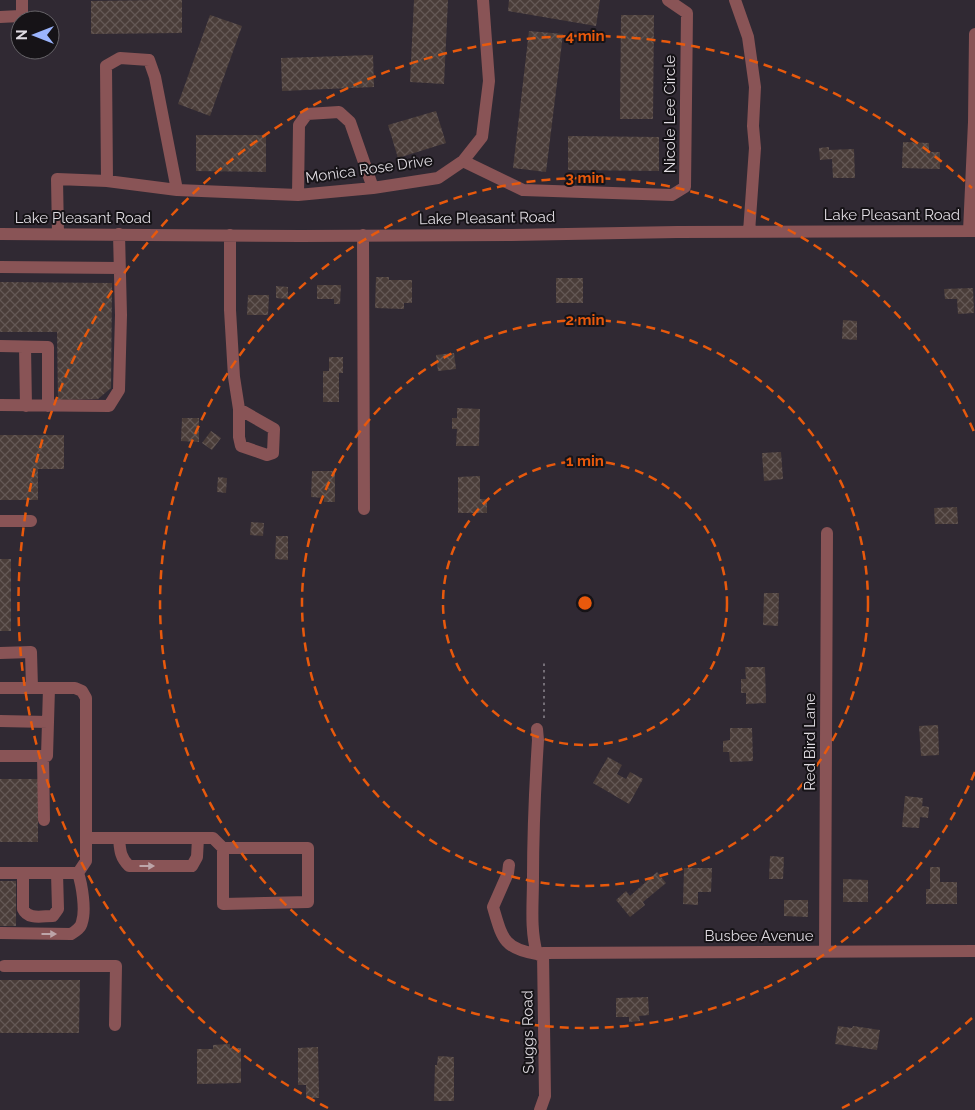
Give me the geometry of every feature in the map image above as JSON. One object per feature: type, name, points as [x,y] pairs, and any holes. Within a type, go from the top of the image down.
[{"type":"street","points":[[0,17],[20,16],[22,14],[22,0]]},
{"type":"street","name":"Monica Rose Drive","points":[[58,234],[57,178],[108,181],[177,190],[298,195],[373,188],[438,178],[463,161],[482,137],[489,81],[483,0]]},
{"type":"street","name":"Nicole Lee Circle","points":[[463,161],[523,190],[672,195],[685,187],[687,13],[668,0]]},
{"type":"street","points":[[735,0],[748,37],[755,88],[749,232]]},
{"type":"street","points":[[972,231],[975,34]]},
{"type":"street","points":[[108,181],[106,66],[120,58],[149,60],[155,77],[177,190]]},
{"type":"street","points":[[298,195],[299,124],[307,114],[339,112],[350,122],[373,188]]},
{"type":"street","name":"Lake Pleasant Road","points":[[0,234],[363,235],[972,231]]},
{"type":"street","points":[[0,406],[109,406],[119,390],[121,315],[119,234]]},
{"type":"street","points":[[230,235],[230,310],[234,377],[239,409]]},
{"type":"street","points":[[363,235],[364,509]]},
{"type":"street","points":[[0,267],[120,268]]},
{"type":"street","points":[[0,346],[48,347],[48,406]]},
{"type":"street","points":[[25,347],[26,406]]},
{"type":"street","points":[[0,521],[31,521]]},
{"type":"street","name":"Red Bird Lane","points":[[825,952],[827,533]]},
{"type":"street","points":[[0,653],[31,652],[32,688]]},
{"type":"street","points":[[0,688],[75,688],[82,691],[86,698],[86,861],[78,873]]},
{"type":"street","points":[[0,756],[47,756],[49,688]]},
{"type":"street","points":[[0,721],[48,722]]},
{"type":"street","name":"Suggs Road","points":[[537,729],[532,908],[534,943],[541,955],[545,1096],[540,1110]]},
{"type":"street","points":[[43,756],[44,820]]},
{"type":"street","points":[[86,838],[214,838],[223,848],[223,904],[308,902],[308,848],[223,848]]},
{"type":"street","points":[[119,838],[120,852],[123,860],[129,866],[192,866],[197,856],[198,838]]},
{"type":"street","name":"Busbee Avenue","points":[[509,864],[508,873],[493,907],[502,937],[510,945],[524,952],[541,955],[975,951]]},
{"type":"street","points":[[0,873],[78,873]]},
{"type":"street","points":[[24,873],[23,909],[25,913],[28,916],[52,916],[58,909],[57,873]]},
{"type":"street","points":[[0,933],[71,934],[78,929],[83,922],[83,888],[78,873]]},
{"type":"street","points":[[4,966],[116,966],[115,1025]]},
{"type":"building","points":[[182,0],[182,33],[91,34],[91,1]]},
{"type":"building","points":[[414,0],[448,0],[444,84],[410,82]]},
{"type":"building","points":[[509,0],[600,0],[596,26],[508,11]]},
{"type":"building","points":[[210,15],[242,26],[210,116],[178,104]]},
{"type":"building","points":[[621,15],[654,15],[653,119],[620,119]]},
{"type":"building","points":[[529,31],[563,34],[546,172],[513,168]]},
{"type":"building","points":[[373,55],[374,87],[282,91],[281,58]]},
{"type":"building","points":[[436,111],[446,143],[398,158],[388,125]]},
{"type":"building","points":[[196,135],[266,135],[266,172],[196,171]]},
{"type":"building","points":[[568,136],[659,137],[659,171],[568,170]]},
{"type":"building","points":[[903,142],[929,143],[929,152],[940,152],[940,169],[902,168]]},
{"type":"building","points":[[829,147],[829,150],[854,149],[855,178],[833,178],[832,159],[820,160],[819,148]]},
{"type":"building","points":[[376,277],[389,277],[389,280],[412,280],[412,303],[404,303],[404,309],[375,308]]},
{"type":"building","points":[[556,278],[583,278],[583,303],[556,303]]},
{"type":"building","points":[[0,282],[112,283],[111,388],[98,399],[58,400],[57,332],[0,332]]},
{"type":"building","points":[[317,285],[341,285],[340,304],[334,304],[334,299],[317,299]]},
{"type":"building","points":[[276,286],[288,287],[288,299],[276,298]]},
{"type":"building","points":[[973,288],[974,313],[958,314],[957,299],[945,299],[944,289]]},
{"type":"building","points":[[248,295],[269,295],[268,315],[247,315]]},
{"type":"building","points":[[843,320],[857,321],[857,340],[842,339]]},
{"type":"building","points":[[454,353],[456,369],[438,371],[436,355]]},
{"type":"building","points":[[329,357],[343,357],[343,373],[339,373],[339,402],[323,402],[323,371],[329,371]]},
{"type":"building","points":[[457,408],[480,409],[479,446],[456,446],[457,429],[452,429],[452,418],[457,418]]},
{"type":"building","points":[[182,418],[199,418],[199,442],[181,441]]},
{"type":"building","points":[[211,431],[221,438],[212,450],[202,443]]},
{"type":"building","points":[[0,435],[64,435],[64,469],[38,469],[38,500],[0,500]]},
{"type":"building","points":[[781,452],[783,479],[764,481],[762,453]]},
{"type":"building","points":[[312,471],[335,471],[335,502],[324,502],[324,498],[311,497]]},
{"type":"building","points":[[480,476],[480,499],[487,499],[487,513],[458,513],[458,477]]},
{"type":"building","points":[[218,477],[227,478],[226,493],[217,492]]},
{"type":"building","points":[[957,507],[958,524],[935,524],[934,508]]},
{"type":"building","points":[[251,522],[264,523],[263,536],[250,535]]},
{"type":"building","points":[[276,536],[288,536],[288,560],[275,559]]},
{"type":"building","points":[[0,559],[11,559],[11,631],[0,631]]},
{"type":"building","points":[[764,593],[779,593],[778,626],[763,625]]},
{"type":"building","points":[[745,667],[765,667],[766,703],[746,704],[746,693],[741,693],[741,679],[746,679]]},
{"type":"building","points":[[938,725],[939,755],[921,756],[919,726]]},
{"type":"building","points":[[730,728],[752,728],[753,761],[730,762],[729,752],[723,752],[723,741],[730,740]]},
{"type":"building","points":[[608,757],[622,765],[617,774],[626,779],[630,772],[643,779],[629,804],[593,783]]},
{"type":"building","points":[[0,779],[38,779],[38,842],[0,842]]},
{"type":"building","points":[[905,796],[923,798],[922,806],[929,807],[928,818],[920,817],[919,828],[902,827]]},
{"type":"building","points":[[770,856],[784,857],[783,879],[769,879]]},
{"type":"building","points":[[930,867],[940,867],[940,882],[957,882],[957,904],[926,904],[926,889],[930,889]]},
{"type":"building","points":[[684,868],[712,868],[711,892],[698,892],[698,905],[683,904]]},
{"type":"building","points":[[657,872],[666,883],[643,902],[645,905],[630,917],[616,900],[626,891],[630,896]]},
{"type":"building","points":[[843,879],[868,880],[868,902],[843,902]]},
{"type":"building","points":[[0,881],[16,881],[16,926],[0,926]]},
{"type":"building","points":[[784,900],[808,900],[808,917],[784,916]]},
{"type":"building","points":[[0,980],[80,980],[79,1033],[0,1033]]},
{"type":"building","points":[[648,997],[649,1015],[639,1016],[640,1021],[629,1022],[629,1017],[616,1017],[616,998]]},
{"type":"building","points":[[838,1026],[880,1030],[877,1050],[835,1044]]},
{"type":"building","points":[[230,1044],[230,1048],[241,1048],[241,1083],[197,1084],[197,1049],[213,1049],[213,1045]]},
{"type":"building","points":[[318,1047],[319,1098],[306,1098],[306,1085],[298,1085],[298,1048]]},
{"type":"building","points":[[438,1056],[454,1057],[454,1101],[434,1101],[435,1065],[437,1065]]}]
